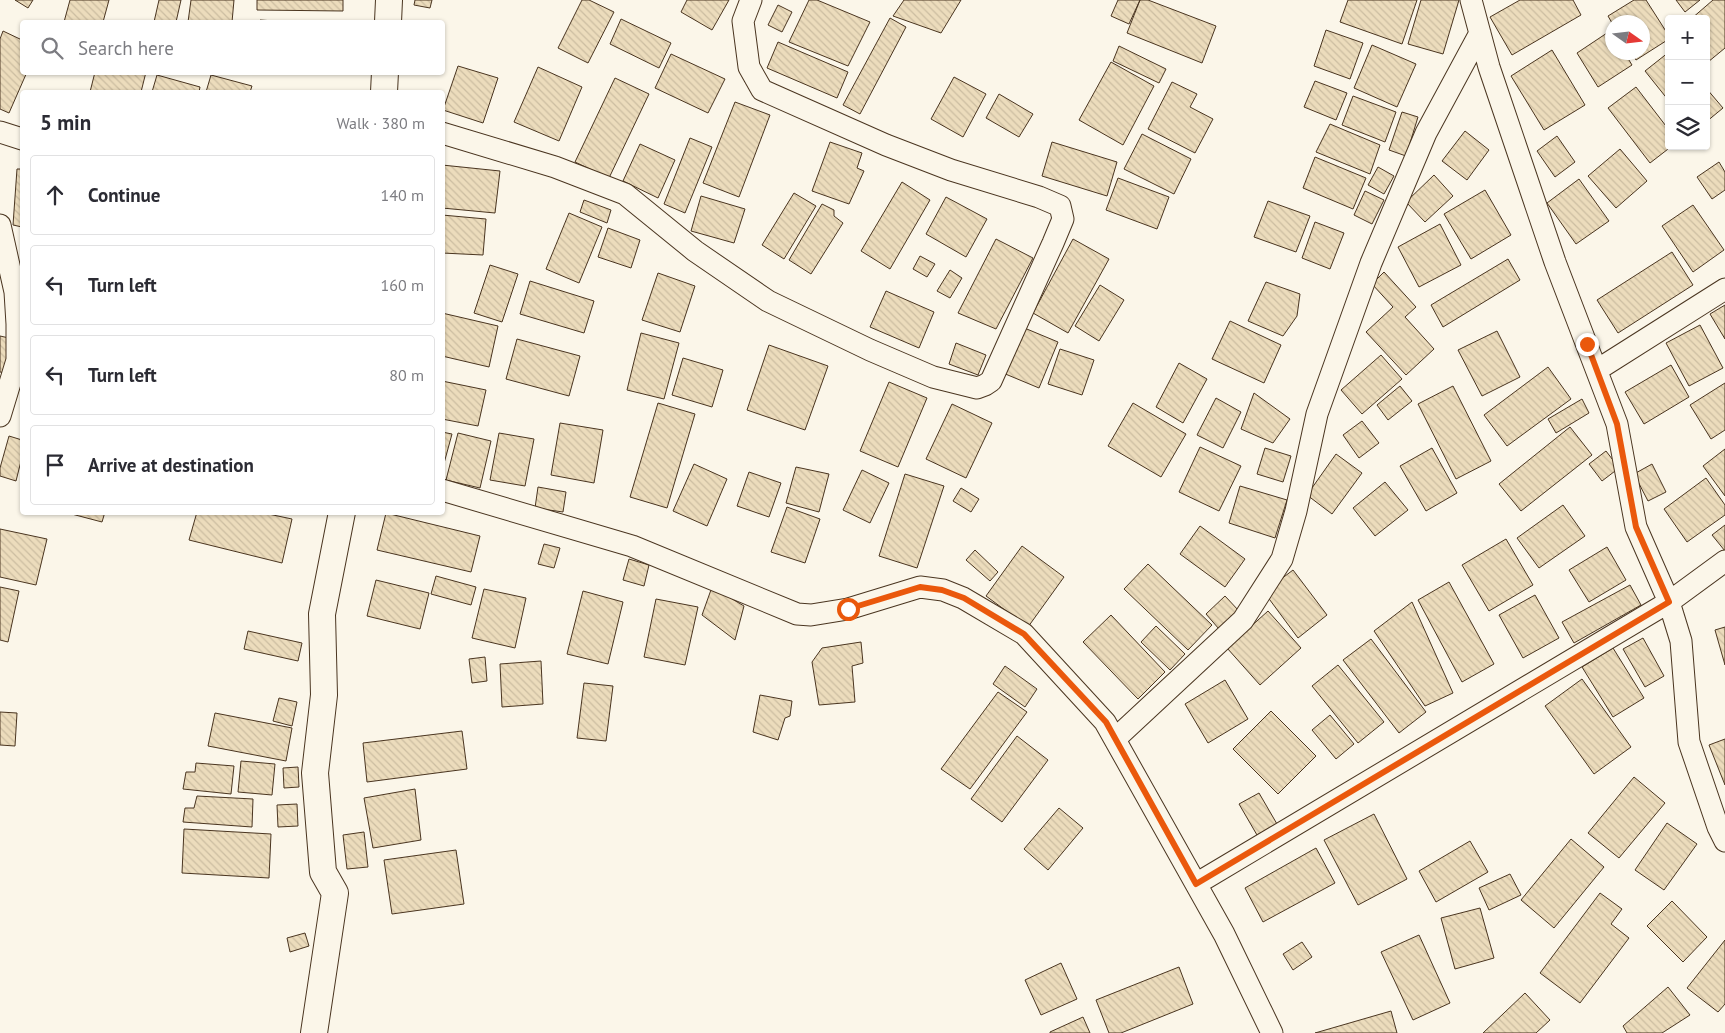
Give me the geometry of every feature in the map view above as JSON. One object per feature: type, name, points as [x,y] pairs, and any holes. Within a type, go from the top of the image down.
[{"type":"street","points":[[388,20],[389,0]]},
{"type":"street","points":[[445,134],[555,167],[625,194],[695,251],[768,301],[870,350],[933,377],[977,388],[985,386],[991,381],[1054,243],[1063,219],[1060,206],[1039,197],[951,170],[886,145],[762,90],[749,67],[743,21],[751,0]]},
{"type":"street","points":[[1471,0],[1489,67],[1555,262],[1617,424],[1636,527],[1669,602],[1681,641],[1689,742],[1718,827],[1725,840]]},
{"type":"street","points":[[1115,739],[1243,620],[1282,559],[1296,511],[1317,414],[1371,262],[1426,133],[1480,33]]},
{"type":"street","points":[[384,90],[386,75]]},
{"type":"street","points":[[0,132],[20,138]]},
{"type":"street","points":[[0,226],[15,292],[17,324],[17,360],[1,408]]},
{"type":"street","points":[[1597,370],[1725,289]]},
{"type":"street","points":[[445,491],[632,546],[797,614],[811,615],[848,609],[920,587],[942,590],[956,595],[1024,634],[1106,722],[1224,934],[1272,1033]]},
{"type":"street","points":[[314,1033],[335,893],[323,872],[315,773],[324,696],[322,614],[341,515]]},
{"type":"street","points":[[1196,884],[1669,602],[1725,561]]},
{"type":"building","points":[[15,0],[33,0],[28,8]]},
{"type":"building","points":[[70,0],[109,0],[104,20],[65,20]]},
{"type":"building","points":[[159,0],[181,0],[176,20],[154,20]]},
{"type":"building","points":[[191,0],[234,0],[232,20],[188,20]]},
{"type":"building","points":[[257,0],[343,0],[343,11],[257,10]]},
{"type":"building","points":[[415,0],[432,0],[430,8],[414,5]]},
{"type":"building","points":[[582,0],[589,0],[614,12],[588,63],[558,48]]},
{"type":"building","points":[[687,0],[729,0],[712,30],[681,12]]},
{"type":"building","points":[[809,0],[817,0],[870,22],[848,66],[789,42]]},
{"type":"building","points":[[904,0],[961,0],[941,33],[893,16]]},
{"type":"building","points":[[1118,0],[1140,0],[1129,24],[1111,16]]},
{"type":"building","points":[[1140,0],[1148,0],[1216,26],[1202,63],[1127,33]]},
{"type":"building","points":[[1348,0],[1417,0],[1402,44],[1340,22]]},
{"type":"building","points":[[1421,0],[1459,0],[1443,54],[1408,44]]},
{"type":"building","points":[[1520,0],[1573,0],[1581,15],[1512,55],[1490,17]]},
{"type":"building","points":[[1634,0],[1646,0],[1665,30],[1665,42],[1650,51],[1650,15],[1610,15]]},
{"type":"building","points":[[1676,0],[1700,0],[1685,12]]},
{"type":"building","points":[[1713,0],[1725,0],[1725,48],[1710,60],[1710,15],[1696,15]]},
{"type":"building","points":[[778,5],[792,12],[782,32],[768,25]]},
{"type":"building","points":[[890,18],[906,27],[860,114],[843,105]]},
{"type":"building","points":[[621,19],[671,43],[659,68],[610,44]]},
{"type":"building","points":[[1326,30],[1363,43],[1350,79],[1314,66]]},
{"type":"building","points":[[3,31],[20,39],[20,75],[26,75],[9,113],[0,109],[0,39]]},
{"type":"building","points":[[1605,34],[1605,60],[1629,60],[1632,65],[1598,87],[1577,53]]},
{"type":"building","points":[[778,42],[848,72],[837,98],[767,68]]},
{"type":"building","points":[[1372,45],[1416,64],[1397,107],[1354,88]]},
{"type":"building","points":[[1119,46],[1166,69],[1159,83],[1113,61]]},
{"type":"building","points":[[1552,50],[1585,105],[1544,130],[1511,76]]},
{"type":"building","points":[[671,54],[725,79],[708,113],[655,88]]},
{"type":"building","points":[[1665,55],[1665,96],[1645,71]]},
{"type":"building","points":[[1111,62],[1154,86],[1123,145],[1079,120]]},
{"type":"building","points":[[458,66],[498,78],[483,123],[445,111],[445,104]]},
{"type":"building","points":[[538,67],[582,87],[559,141],[514,122]]},
{"type":"building","points":[[94,75],[145,75],[142,90],[90,90]]},
{"type":"building","points":[[157,75],[200,87],[199,90],[153,90]]},
{"type":"building","points":[[211,75],[252,86],[251,90],[207,90]]},
{"type":"building","points":[[954,77],[986,94],[963,137],[931,119]]},
{"type":"building","points":[[615,78],[649,94],[609,178],[575,162]]},
{"type":"building","points":[[1315,81],[1347,93],[1336,120],[1304,107]]},
{"type":"building","points":[[1172,82],[1197,94],[1190,107],[1213,119],[1195,153],[1148,129]]},
{"type":"building","points":[[1636,87],[1665,125],[1665,150],[1667,150],[1650,163],[1608,108]]},
{"type":"building","points":[[1710,93],[1723,108],[1710,119]]},
{"type":"building","points":[[999,94],[1033,114],[1019,137],[986,118]]},
{"type":"building","points":[[1353,96],[1396,112],[1385,142],[1342,125]]},
{"type":"building","points":[[735,102],[770,115],[739,197],[703,183]]},
{"type":"building","points":[[1402,112],[1418,117],[1406,156],[1389,150]]},
{"type":"building","points":[[1330,124],[1380,145],[1370,174],[1316,152]]},
{"type":"building","points":[[1465,131],[1489,150],[1467,180],[1442,161]]},
{"type":"building","points":[[1142,134],[1191,159],[1174,194],[1124,169]]},
{"type":"building","points":[[1557,136],[1575,162],[1555,177],[1537,151]]},
{"type":"building","points":[[690,138],[712,147],[685,213],[664,204]]},
{"type":"building","points":[[830,142],[862,153],[857,168],[864,171],[849,204],[812,191]]},
{"type":"building","points":[[1052,142],[1117,162],[1107,196],[1042,176]]},
{"type":"building","points":[[640,144],[675,160],[658,198],[623,181]]},
{"type":"building","points":[[1620,149],[1647,181],[1616,208],[1588,176]]},
{"type":"building","points":[[1315,157],[1366,178],[1353,209],[1303,188]]},
{"type":"building","points":[[1719,162],[1725,172],[1725,190],[1712,199],[1697,177]]},
{"type":"building","points":[[445,165],[500,171],[495,213],[445,208]]},
{"type":"building","points":[[1378,167],[1394,176],[1384,194],[1368,185]]},
{"type":"building","points":[[17,169],[20,169],[20,227],[13,225]]},
{"type":"building","points":[[1434,175],[1453,196],[1425,222],[1406,202]]},
{"type":"building","points":[[1118,178],[1169,197],[1157,229],[1106,210]]},
{"type":"building","points":[[1579,179],[1609,221],[1576,244],[1547,203]]},
{"type":"building","points":[[902,182],[930,200],[890,269],[861,251]]},
{"type":"building","points":[[1485,190],[1511,235],[1471,259],[1444,214]]},
{"type":"building","points":[[1365,191],[1384,200],[1372,224],[1354,215]]},
{"type":"building","points":[[794,193],[816,206],[784,259],[762,245]]},
{"type":"building","points":[[701,196],[745,209],[734,243],[691,231]]},
{"type":"building","points":[[946,197],[987,219],[966,257],[926,234]]},
{"type":"building","points":[[584,200],[611,210],[607,223],[580,212]]},
{"type":"building","points":[[1268,201],[1310,216],[1296,252],[1254,237]]},
{"type":"building","points":[[822,204],[834,210],[834,216],[843,223],[811,274],[789,260]]},
{"type":"building","points":[[1693,205],[1724,250],[1693,272],[1662,226]]},
{"type":"building","points":[[569,213],[602,227],[579,283],[546,269]]},
{"type":"building","points":[[445,215],[486,219],[483,255],[445,253]]},
{"type":"building","points":[[1315,222],[1344,233],[1330,269],[1302,258]]},
{"type":"building","points":[[1440,224],[1461,265],[1419,287],[1398,247]]},
{"type":"building","points":[[608,228],[640,240],[631,268],[598,257]]},
{"type":"building","points":[[996,239],[1033,258],[996,329],[958,313]]},
{"type":"building","points":[[1073,239],[1109,259],[1068,333],[1033,313]]},
{"type":"building","points":[[1672,252],[1693,285],[1618,333],[1597,300]]},
{"type":"building","points":[[920,256],[935,264],[927,277],[913,269]]},
{"type":"building","points":[[1508,259],[1520,280],[1443,327],[1431,305]]},
{"type":"building","points":[[490,265],[518,274],[502,322],[474,313]]},
{"type":"building","points":[[950,270],[962,278],[950,298],[937,291]]},
{"type":"building","points":[[1384,272],[1416,307],[1405,317],[1434,349],[1406,375],[1366,332],[1393,307],[1372,284]]},
{"type":"building","points":[[658,273],[695,286],[680,332],[642,320]]},
{"type":"building","points":[[530,281],[594,301],[584,333],[520,314]]},
{"type":"building","points":[[1266,282],[1300,294],[1297,316],[1283,336],[1248,321]]},
{"type":"building","points":[[1100,285],[1124,300],[1099,341],[1075,326]]},
{"type":"building","points":[[886,291],[934,312],[919,348],[870,327]]},
{"type":"building","points":[[1725,305],[1725,339],[1710,314]]},
{"type":"building","points":[[445,314],[498,326],[489,367],[445,357]]},
{"type":"building","points":[[1230,321],[1281,345],[1264,383],[1212,359]]},
{"type":"building","points":[[1700,325],[1723,368],[1689,386],[1666,343]]},
{"type":"building","points":[[1022,327],[1058,342],[1039,388],[1003,373]]},
{"type":"building","points":[[1497,331],[1520,377],[1482,396],[1458,350]]},
{"type":"building","points":[[641,333],[679,343],[664,399],[627,390]]},
{"type":"building","points":[[0,336],[9,338],[6,373],[0,372]]},
{"type":"building","points":[[517,339],[580,356],[569,396],[506,379]]},
{"type":"building","points":[[956,343],[986,355],[978,375],[949,364]]},
{"type":"building","points":[[769,345],[828,366],[805,430],[747,410]]},
{"type":"building","points":[[1060,349],[1094,360],[1082,395],[1048,384]]},
{"type":"building","points":[[1381,355],[1402,379],[1362,414],[1341,390]]},
{"type":"building","points":[[683,358],[723,370],[712,407],[672,395]]},
{"type":"building","points":[[1179,363],[1207,379],[1183,423],[1156,407]]},
{"type":"building","points":[[1671,365],[1689,397],[1644,424],[1625,392]]},
{"type":"building","points":[[1548,367],[1571,399],[1507,446],[1484,415]]},
{"type":"building","points":[[445,382],[486,390],[478,426],[445,420]]},
{"type":"building","points":[[889,382],[927,398],[898,467],[860,451]]},
{"type":"building","points":[[1725,383],[1725,430],[1711,439],[1690,405]]},
{"type":"building","points":[[1400,386],[1412,401],[1388,420],[1377,405]]},
{"type":"building","points":[[1453,386],[1491,461],[1456,479],[1418,404]]},
{"type":"building","points":[[1254,393],[1290,419],[1273,443],[1241,429]]},
{"type":"building","points":[[1216,398],[1241,412],[1223,448],[1197,435]]},
{"type":"building","points":[[1582,399],[1589,413],[1556,433],[1548,419]]},
{"type":"building","points":[[658,403],[695,414],[667,508],[630,497]]},
{"type":"building","points":[[1133,403],[1186,434],[1161,477],[1108,446]]},
{"type":"building","points":[[952,404],[992,423],[966,478],[926,459]]},
{"type":"building","points":[[1362,421],[1379,443],[1359,458],[1343,435]]},
{"type":"building","points":[[560,423],[603,430],[594,483],[551,475]]},
{"type":"building","points":[[1570,427],[1592,455],[1521,511],[1499,484]]},
{"type":"building","points":[[445,433],[452,434],[445,460]]},
{"type":"building","points":[[458,433],[491,441],[480,488],[446,480]]},
{"type":"building","points":[[499,433],[534,439],[525,486],[490,480]]},
{"type":"building","points":[[9,436],[20,439],[20,465],[16,481],[0,476],[0,468]]},
{"type":"building","points":[[1200,447],[1241,466],[1219,511],[1179,492]]},
{"type":"building","points":[[1265,448],[1291,456],[1283,482],[1257,474]]},
{"type":"building","points":[[1432,448],[1457,493],[1426,511],[1400,466]]},
{"type":"building","points":[[1725,449],[1725,496],[1703,466]]},
{"type":"building","points":[[1606,451],[1619,468],[1602,481],[1589,464]]},
{"type":"building","points":[[1336,454],[1362,473],[1332,514],[1307,495]]},
{"type":"building","points":[[694,464],[727,479],[707,526],[673,511]]},
{"type":"building","points":[[1652,464],[1666,492],[1648,501],[1634,474]]},
{"type":"building","points":[[796,467],[829,474],[819,512],[786,503]]},
{"type":"building","points":[[862,470],[889,483],[870,523],[843,510]]},
{"type":"building","points":[[749,472],[781,483],[769,517],[737,506]]},
{"type":"building","points":[[905,474],[944,486],[917,568],[879,556]]},
{"type":"building","points":[[1706,478],[1725,505],[1725,515],[1687,542],[1664,509]]},
{"type":"building","points":[[1385,482],[1408,510],[1375,536],[1353,508]]},
{"type":"building","points":[[1240,486],[1287,500],[1275,538],[1229,523]]},
{"type":"building","points":[[538,487],[566,492],[563,512],[535,508]]},
{"type":"building","points":[[961,488],[979,499],[971,512],[953,501]]},
{"type":"building","points":[[1563,505],[1585,536],[1539,568],[1517,538]]},
{"type":"building","points":[[787,507],[820,519],[805,563],[771,552]]},
{"type":"building","points":[[75,515],[104,515],[102,522]]},
{"type":"building","points":[[196,515],[273,515],[292,519],[282,563],[189,540]]},
{"type":"building","points":[[386,515],[394,515],[480,536],[471,572],[377,550]]},
{"type":"building","points":[[1725,525],[1725,551],[1712,535]]},
{"type":"building","points":[[1200,526],[1245,559],[1225,587],[1180,554]]},
{"type":"building","points":[[0,529],[47,539],[36,585],[0,577]]},
{"type":"building","points":[[1506,539],[1533,585],[1489,611],[1462,565]]},
{"type":"building","points":[[544,544],[560,548],[554,568],[538,564]]},
{"type":"building","points":[[1022,546],[1064,577],[1028,627],[986,596]]},
{"type":"building","points":[[1607,547],[1626,580],[1589,602],[1569,570]]},
{"type":"building","points":[[975,550],[998,572],[990,581],[966,560]]},
{"type":"building","points":[[629,559],[649,565],[644,586],[623,580]]},
{"type":"building","points":[[1148,564],[1212,625],[1188,650],[1124,589]]},
{"type":"building","points":[[1293,570],[1327,615],[1298,638],[1264,592]]},
{"type":"building","points":[[436,576],[476,587],[471,605],[431,594]]},
{"type":"building","points":[[376,580],[429,593],[420,629],[367,616]]},
{"type":"building","points":[[1449,582],[1494,664],[1462,682],[1418,600]]},
{"type":"building","points":[[1630,585],[1641,605],[1574,643],[1562,622]]},
{"type":"building","points":[[0,587],[19,591],[8,642],[0,640]]},
{"type":"building","points":[[712,587],[744,606],[735,640],[702,615]]},
{"type":"building","points":[[484,589],[526,598],[515,648],[472,638]]},
{"type":"building","points":[[583,591],[623,602],[608,664],[567,654]]},
{"type":"building","points":[[1535,595],[1559,638],[1523,658],[1499,615]]},
{"type":"building","points":[[1225,596],[1239,611],[1219,629],[1206,614]]},
{"type":"building","points":[[656,599],[698,607],[685,665],[644,657]]},
{"type":"building","points":[[1412,602],[1453,693],[1425,706],[1374,631]]},
{"type":"building","points":[[1268,611],[1301,648],[1260,685],[1227,648]]},
{"type":"building","points":[[1111,615],[1165,672],[1138,699],[1083,642]]},
{"type":"building","points":[[1156,626],[1185,654],[1170,670],[1141,642]]},
{"type":"building","points":[[1725,627],[1725,665],[1715,630]]},
{"type":"building","points":[[248,631],[302,643],[298,661],[244,649]]},
{"type":"building","points":[[1643,638],[1664,676],[1645,687],[1623,649]]},
{"type":"building","points":[[1371,639],[1426,712],[1399,733],[1343,660]]},
{"type":"building","points":[[861,642],[863,663],[852,666],[855,702],[819,705],[812,662],[822,648]]},
{"type":"building","points":[[1613,648],[1644,698],[1613,717],[1582,667]]},
{"type":"building","points":[[485,657],[487,681],[472,683],[469,659]]},
{"type":"building","points":[[541,661],[543,704],[502,707],[500,664]]},
{"type":"building","points":[[1338,665],[1384,722],[1358,743],[1312,686]]},
{"type":"building","points":[[1005,666],[1037,689],[1025,707],[993,684]]},
{"type":"building","points":[[1582,679],[1631,747],[1594,774],[1545,706]]},
{"type":"building","points":[[1225,680],[1248,719],[1208,743],[1185,704]]},
{"type":"building","points":[[584,683],[613,686],[606,741],[577,738]]},
{"type":"building","points":[[998,692],[1027,712],[970,789],[941,769]]},
{"type":"building","points":[[760,695],[792,701],[790,716],[785,718],[778,740],[753,732]]},
{"type":"building","points":[[279,698],[297,702],[292,726],[273,721]]},
{"type":"building","points":[[1271,711],[1316,756],[1278,794],[1233,749]]},
{"type":"building","points":[[0,712],[17,713],[15,746],[0,745]]},
{"type":"building","points":[[215,713],[292,728],[286,761],[208,746]]},
{"type":"building","points":[[1330,715],[1354,744],[1336,759],[1312,730]]},
{"type":"building","points":[[462,731],[467,769],[367,782],[363,743]]},
{"type":"building","points":[[1017,736],[1048,760],[1002,822],[971,799]]},
{"type":"building","points":[[1725,739],[1725,785],[1709,745]]},
{"type":"building","points":[[241,761],[275,764],[272,795],[238,792]]},
{"type":"building","points":[[196,763],[234,766],[231,794],[183,789],[186,772],[195,772]]},
{"type":"building","points":[[298,767],[299,787],[284,788],[283,768]]},
{"type":"building","points":[[1634,777],[1665,803],[1619,858],[1588,833]]},
{"type":"building","points":[[415,789],[421,840],[373,848],[364,798]]},
{"type":"building","points":[[1259,793],[1277,824],[1257,835],[1239,804]]},
{"type":"building","points":[[197,796],[253,799],[252,827],[183,822],[185,808],[194,808]]},
{"type":"building","points":[[297,804],[298,826],[278,827],[277,805]]},
{"type":"building","points":[[1059,808],[1083,828],[1048,870],[1024,849]]},
{"type":"building","points":[[1374,814],[1407,879],[1358,905],[1324,840]]},
{"type":"building","points":[[1667,823],[1697,844],[1664,890],[1635,870]]},
{"type":"building","points":[[184,829],[271,834],[269,878],[182,873]]},
{"type":"building","points":[[364,832],[368,867],[347,869],[343,835]]},
{"type":"building","points":[[1571,839],[1604,867],[1554,928],[1521,900]]},
{"type":"building","points":[[1470,841],[1488,872],[1436,902],[1419,871]]},
{"type":"building","points":[[1316,848],[1335,883],[1263,922],[1245,888]]},
{"type":"building","points":[[456,850],[464,904],[392,914],[384,860]]},
{"type":"building","points":[[1510,874],[1521,895],[1489,910],[1479,888]]},
{"type":"building","points":[[1600,893],[1622,909],[1611,924],[1629,938],[1580,1003],[1540,973]]},
{"type":"building","points":[[1672,901],[1707,937],[1683,962],[1647,926]]},
{"type":"building","points":[[1480,908],[1494,958],[1455,969],[1441,918]]},
{"type":"building","points":[[305,933],[309,946],[290,952],[287,938]]},
{"type":"building","points":[[1419,935],[1450,1003],[1413,1020],[1381,952]]},
{"type":"building","points":[[1725,940],[1725,1004],[1718,1012],[1687,988]]},
{"type":"building","points":[[1302,942],[1312,957],[1293,970],[1283,954]]},
{"type":"building","points":[[1061,963],[1077,999],[1041,1015],[1025,980]]},
{"type":"building","points":[[1179,967],[1193,1004],[1121,1033],[1109,1033],[1096,1000]]},
{"type":"building","points":[[1668,987],[1690,1015],[1662,1033],[1627,1033],[1623,1026]]},
{"type":"building","points":[[1525,993],[1550,1020],[1536,1033],[1483,1033]]},
{"type":"building","points":[[1391,1011],[1397,1033],[1315,1033]]},
{"type":"building","points":[[1083,1017],[1090,1033],[1050,1033],[1050,1032]]},
{"type":"route","points":[[848,609],[920,587],[942,590],[964,598],[1024,634],[1106,722],[1196,884],[1669,602],[1636,527],[1617,424],[1587,344]]}]
